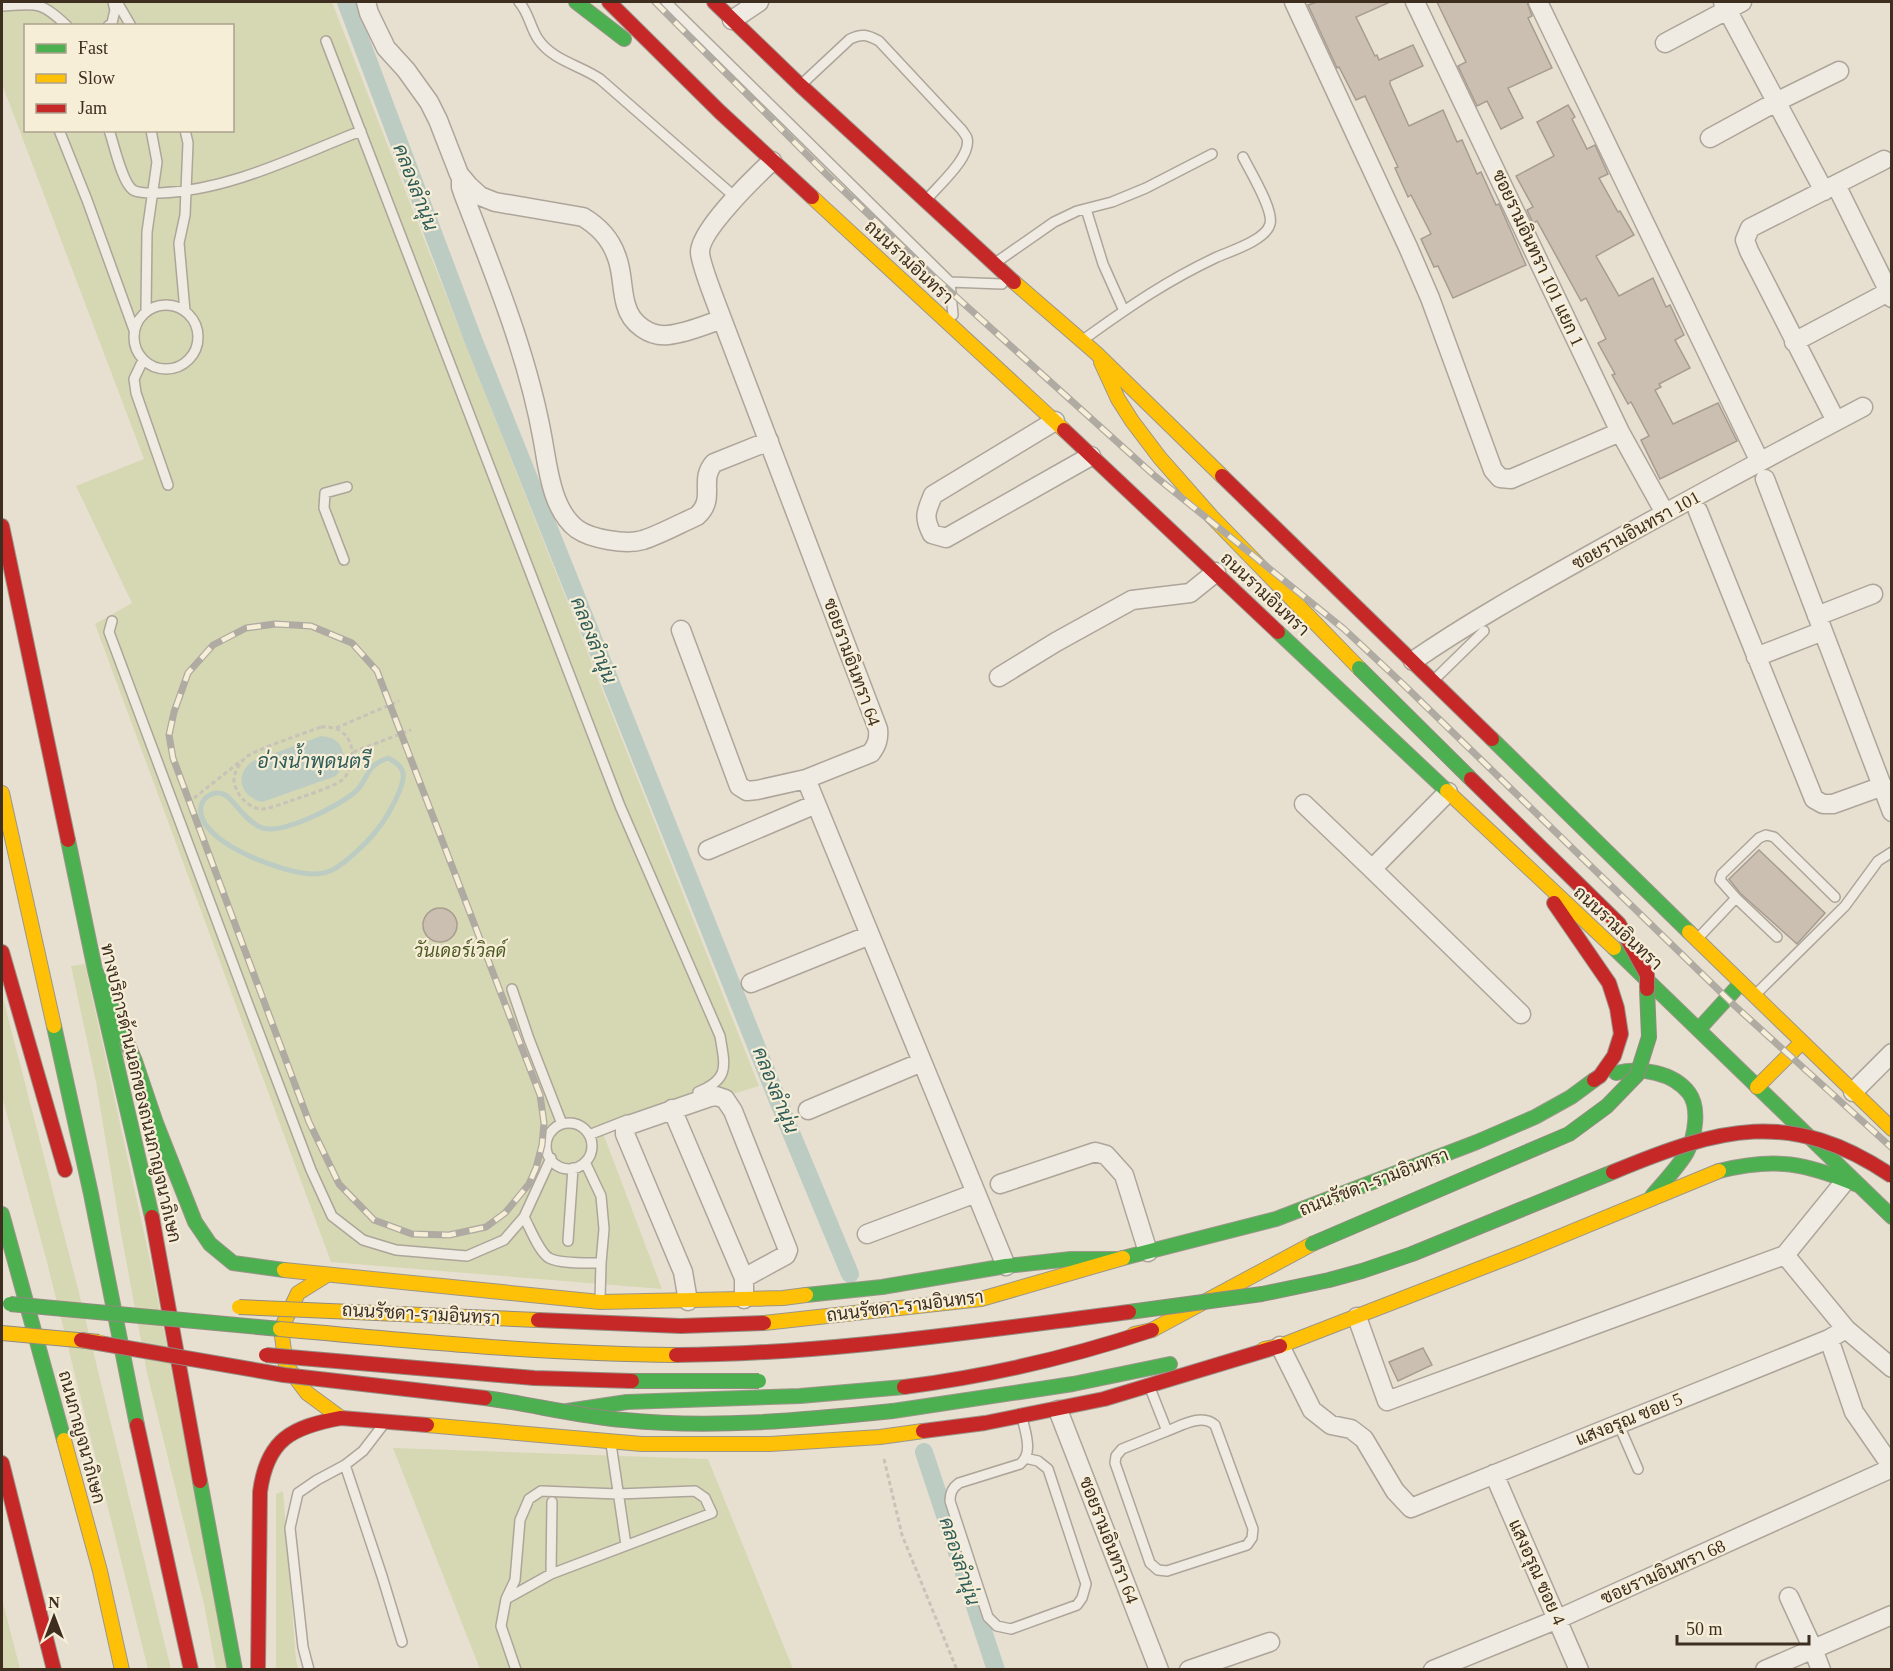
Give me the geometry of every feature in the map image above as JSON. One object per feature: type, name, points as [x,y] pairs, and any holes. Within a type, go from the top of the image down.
[{"type":"main road","points":[[576,2],[720,112]]},
{"type":"main road","name":"ถนนรามอินทรา","points":[[609,2],[772,161],[1055,421],[1699,1029],[1892,1217]]},
{"type":"main road","points":[[714,2],[993,264],[1096,353],[1892,1129]]},
{"type":"main road","name":"ถนนรัชดา-รามอินทรา","points":[[1009,1355],[1152,1330],[1312,1244],[1569,1134],[1607,1106],[1637,1075],[1649,1037],[1647,975],[1619,924],[1359,668],[1212,517],[1160,458],[1132,421],[1118,399],[1096,353]]},
{"type":"main road","name":"ทางบริการด้านนอกของถนนกาญจนาภิเษก","points":[[2,526],[95,970],[153,1222],[235,1670]]},
{"type":"main road","points":[[2,793],[191,1670]]},
{"type":"main road","name":"ถนนรัชดา-รามอินทรา","points":[[227,1307],[670,1326],[765,1323],[981,1299],[1118,1259],[1276,1219],[1535,1117],[1571,1097],[1600,1076],[1614,1056],[1621,1034],[1617,1008],[1609,983],[1534,875]]},
{"type":"main road","points":[[2,952],[68,1179]]},
{"type":"main road","points":[[95,970],[135,1061],[156,1123],[195,1222],[210,1244],[233,1263],[327,1275],[600,1302],[783,1298],[882,1287],[1006,1266],[1071,1259],[1118,1259]]},
{"type":"main road","points":[[1699,1029],[1741,983]]},
{"type":"main road","points":[[1756,1087],[1802,1042]]},
{"type":"main road","points":[[1600,1076],[1629,1070],[1649,1072],[1669,1077],[1690,1094],[1697,1119],[1687,1152],[1651,1198]]},
{"type":"main road","name":"ถนนรัชดา-รามอินทรา","points":[[6,1304],[455,1345],[601,1354],[706,1355],[804,1350],[921,1338],[1217,1301],[1316,1284],[1366,1270],[1410,1254],[1665,1152],[1732,1132],[1797,1134],[1853,1152],[1892,1176]]},
{"type":"main road","points":[[258,1670],[260,1492],[264,1468],[272,1450],[285,1437],[301,1427],[318,1421],[341,1418],[611,1442],[719,1445],[879,1437],[954,1428],[1058,1410],[1150,1386],[1280,1346],[1520,1253],[1718,1171],[1767,1161],[1789,1162],[1813,1168],[1863,1188]]},
{"type":"main road","name":"ถนนกาญจนาภิเษก","points":[[2,1214],[100,1571],[122,1670]]},
{"type":"main road","points":[[88,1247],[128,1382]]},
{"type":"main road","points":[[327,1275],[298,1293],[281,1329],[286,1365],[307,1393],[341,1418]]},
{"type":"main road","name":"ถนนรัชดา-รามอินทรา","points":[[6,1304],[182,1306]]},
{"type":"main road","points":[[443,1428],[527,1420],[600,1405],[627,1402],[800,1396],[936,1382],[982,1375],[1070,1356],[1111,1345],[1152,1330]]},
{"type":"main road","points":[[2,1333],[534,1378],[657,1382],[765,1381]]},
{"type":"main road","points":[[81,1340],[260,1371],[483,1397],[611,1420],[725,1423],[893,1412],[1050,1388],[1182,1361],[1280,1346]]},
{"type":"main road","points":[[2,1463],[54,1670]]},
{"type":"street","points":[[366,2],[386,48],[406,70],[429,102],[461,177],[463,194],[527,367],[554,494],[566,516],[576,528],[606,540],[631,542],[642,540],[697,516],[704,510],[708,498],[706,476],[714,463],[769,441]]},
{"type":"street","points":[[732,20],[759,2]]},
{"type":"street","points":[[1294,2],[1408,246],[1430,298],[1492,470],[1500,478],[1511,479],[1620,432]]},
{"type":"street","name":"ซอยรามอินทรา 101 แยก 1","points":[[1415,2],[1620,432],[1665,513]]},
{"type":"street","points":[[1538,2],[1763,470],[1892,812]]},
{"type":"street","points":[[1665,43],[1731,4],[1776,102],[1830,188],[1890,293],[1794,342]]},
{"type":"street","points":[[1710,138],[1839,71]]},
{"type":"street","points":[[1836,421],[1794,342],[1745,240],[1750,228],[1884,160]]},
{"type":"street","name":"ซอยรามอินทรา 64","points":[[681,630],[740,786],[747,790],[757,790],[806,779],[871,753],[876,747],[879,737],[878,729],[722,319],[700,254],[704,238],[735,197],[772,161]]},
{"type":"street","points":[[461,177],[480,195],[495,202],[583,217],[594,223],[608,238],[616,252],[626,307],[631,316],[653,334],[681,333],[722,319]]},
{"type":"street","name":"ซอยรามอินทรา 101","points":[[1413,661],[1437,644],[1533,587],[1665,513],[1763,470],[1836,421],[1863,407]]},
{"type":"street","points":[[1055,421],[933,495],[926,512],[927,524],[933,534],[946,538],[1091,456]]},
{"type":"street","points":[[1698,511],[1814,799],[1823,804],[1833,804],[1883,786]]},
{"type":"street","points":[[999,677],[1132,600],[1190,593],[1216,572]]},
{"type":"street","points":[[1756,657],[1873,594]]},
{"type":"street","points":[[806,779],[1006,1266]]},
{"type":"street","points":[[1372,869],[1448,792]]},
{"type":"street","points":[[708,850],[816,804]]},
{"type":"street","points":[[1304,804],[1521,1014]]},
{"type":"street","points":[[751,983],[870,935]]},
{"type":"street","points":[[1853,1092],[1892,1053]]},
{"type":"street","points":[[808,1110],[922,1062]]},
{"type":"street","points":[[688,1301],[683,1272],[624,1131],[626,1126],[716,1096],[726,1099],[734,1111],[788,1250],[786,1255],[744,1278]]},
{"type":"street","points":[[672,1109],[744,1278],[744,1299]]},
{"type":"street","points":[[1000,1184],[1095,1152],[1106,1155],[1124,1175],[1148,1252]]},
{"type":"street","points":[[1357,1317],[1387,1401],[1785,1255],[1846,1180]]},
{"type":"street","points":[[867,1234],[976,1194]]},
{"type":"street","points":[[1785,1255],[1846,1329],[1892,1368]]},
{"type":"street","name":"แสงอรุณ ซอย 5","points":[[1280,1346],[1312,1410],[1331,1425],[1351,1429],[1364,1439],[1395,1491],[1411,1508],[1829,1339],[1846,1329]]},
{"type":"street","name":"ซอยรามอินทรา 68","points":[[1432,1670],[1470,1663],[1558,1620],[1892,1468],[1854,1412],[1829,1339]]},
{"type":"street","name":"ซอยรามอินทรา 64","points":[[1058,1410],[1159,1670]]},
{"type":"street","name":"แสงอรุณ ซอย 4","points":[[1494,1474],[1579,1670]]},
{"type":"street","points":[[1789,1597],[1821,1670]]},
{"type":"street","points":[[1765,1670],[1892,1615]]},
{"type":"street","points":[[1189,1670],[1270,1642]]},
{"type":"lane","points":[[111,24],[115,2]]},
{"type":"lane","points":[[115,2],[130,24]]},
{"type":"lane","points":[[519,2],[529,18],[533,31],[555,57],[588,71],[600,79],[735,197]]},
{"type":"lane","points":[[666,2],[950,282],[954,328]]},
{"type":"lane","points":[[2,6],[18,3],[37,4],[51,11],[65,24]]},
{"type":"lane","points":[[800,85],[850,39],[868,34],[879,40],[967,138],[966,151],[959,162],[925,201]]},
{"type":"lane","points":[[326,40],[620,806],[720,1036],[724,1063],[721,1079],[712,1087],[589,1135]]},
{"type":"lane","points":[[110,132],[127,184],[134,191],[153,193],[186,192],[229,183],[361,130]]},
{"type":"lane","points":[[60,132],[134,330],[137,351],[143,360],[152,366],[172,369],[182,365],[196,349],[197,329],[193,319],[176,307],[166,305],[155,307],[146,312],[134,330]]},
{"type":"lane","points":[[146,312],[147,232],[157,162],[152,132]]},
{"type":"lane","points":[[185,132],[188,143],[185,215],[179,243],[185,312]]},
{"type":"lane","points":[[993,264],[1054,222],[1077,211],[1112,202],[1146,188],[1212,154]]},
{"type":"lane","points":[[1082,340],[1156,288],[1267,232],[1271,221],[1267,207],[1243,157]]},
{"type":"lane","points":[[1086,209],[1103,264],[1124,311]]},
{"type":"lane","points":[[950,282],[1017,285]]},
{"type":"lane","points":[[143,360],[134,379],[136,393],[168,485]]},
{"type":"lane","points":[[344,560],[324,508],[325,493],[347,487]]},
{"type":"lane","points":[[112,621],[109,632],[311,1170],[332,1216],[363,1240],[396,1250],[467,1256],[504,1240],[524,1217],[551,1158]]},
{"type":"lane","points":[[1434,681],[1484,631]]},
{"type":"lane","points":[[1777,937],[1722,885],[1720,880],[1722,874],[1759,838],[1767,835],[1774,837],[1835,897]]},
{"type":"lane","points":[[1755,996],[1845,906],[1878,861],[1892,852]]},
{"type":"lane","points":[[1697,939],[1736,898]]},
{"type":"lane","points":[[512,989],[562,1124]]},
{"type":"lane","points":[[570,1123],[585,1129],[592,1142],[592,1149],[585,1162],[573,1168],[559,1166],[551,1158],[547,1148],[547,1141],[555,1128],[562,1124],[570,1123]]},
{"type":"lane","points":[[585,1162],[601,1196],[604,1229],[600,1302]]},
{"type":"lane","points":[[568,1241],[573,1168]]},
{"type":"lane","points":[[524,1217],[547,1258],[601,1263]]},
{"type":"lane","points":[[1150,1386],[1167,1431]]},
{"type":"lane","points":[[1022,1417],[1028,1448],[1020,1464],[959,1483],[953,1488],[950,1496],[988,1617],[997,1626],[1009,1629],[1077,1605],[1082,1598],[1086,1584],[1048,1469],[1038,1461],[1025,1458]]},
{"type":"lane","points":[[1201,1419],[1210,1420],[1215,1425],[1253,1529],[1252,1538],[1247,1545],[1167,1571],[1158,1570],[1150,1563],[1115,1463],[1116,1456],[1122,1449],[1167,1431],[1201,1419]]},
{"type":"lane","points":[[309,1670],[303,1647],[290,1528],[298,1493],[345,1465],[363,1451],[384,1423]]},
{"type":"lane","points":[[1618,1423],[1638,1469]]},
{"type":"lane","points":[[611,1442],[626,1545]]},
{"type":"lane","points":[[345,1465],[402,1642]]},
{"type":"lane","points":[[506,1599],[551,1574],[712,1513],[705,1498],[695,1491],[618,1494],[541,1491],[529,1499],[520,1520],[515,1580],[506,1599],[501,1626],[516,1670]]},
{"type":"lane","points":[[551,1574],[552,1502]]},
{"type":"path","points":[[194,798],[246,756],[321,727],[336,728],[399,701]]},
{"type":"path","points":[[246,756],[234,779],[236,789],[248,803],[262,809],[289,802],[341,780],[352,764],[353,752],[350,740],[336,728]]},
{"type":"path","points":[[353,752],[411,730]]},
{"type":"path","points":[[879,1437],[902,1535],[957,1670]]},
{"type":"green space","name":"วันเดอร์เวิลด์","points":[[2,2],[332,2],[759,1086],[603,1133],[662,1289],[331,1262],[95,624],[132,603],[76,486],[144,459],[2,84]]},
{"type":"green space","points":[[85,964],[152,1269],[228,1669],[216,1669],[204,1604],[147,1373],[96,1082],[71,966]]},
{"type":"green space","points":[[2,994],[77,1285],[171,1669],[148,1669],[47,1262],[2,1096]]},
{"type":"green space","points":[[393,1448],[708,1459],[793,1669],[480,1669]]},
{"type":"green space","points":[[283,1491],[298,1669],[276,1670],[276,1494]]},
{"type":"green space","points":[[2,1599],[20,1669],[2,1669]]},
{"type":"water","name":"อ่างน้ำพุดนตรี","points":[[321,736],[337,741],[342,748],[344,765],[336,776],[262,802],[245,791],[242,785],[243,773],[253,761]]},
{"type":"building","points":[[1317,2],[1390,2],[1356,17],[1379,60],[1413,45],[1423,66],[1390,81],[1409,126],[1443,110],[1457,142],[1462,140],[1477,174],[1481,172],[1496,205],[1499,204],[1526,265],[1453,298],[1438,266],[1434,267],[1421,239],[1431,234],[1411,195],[1408,197],[1395,168],[1398,167],[1365,96],[1356,100],[1339,67],[1337,68],[1308,5]]},
{"type":"building","points":[[1437,2],[1527,2],[1532,16],[1528,18],[1552,68],[1508,88],[1523,118],[1501,129],[1487,101],[1477,106],[1458,66],[1466,62]]},
{"type":"building","points":[[1568,105],[1575,117],[1572,119],[1587,149],[1595,145],[1608,174],[1599,178],[1634,235],[1596,256],[1619,296],[1653,278],[1666,307],[1670,305],[1684,335],[1675,340],[1690,368],[1659,384],[1661,387],[1655,390],[1673,424],[1718,403],[1737,441],[1660,479],[1641,440],[1649,436],[1631,402],[1628,404],[1612,375],[1615,374],[1598,343],[1606,339],[1586,298],[1581,301],[1537,221],[1533,223],[1527,210],[1533,207],[1516,176],[1554,156],[1537,122]]},
{"type":"building","points":[[1759,850],[1825,913],[1797,944],[1740,893],[1729,879]]},
{"type":"building","points":[[440,908],[452,913],[457,925],[452,937],[440,942],[428,937],[423,925],[428,913]]},
{"type":"building","points":[[1423,1348],[1432,1365],[1398,1381],[1389,1362]]},
{"type":"waterway","name":"คลองลำนุ่น","points":[[346,2],[473,339],[787,1123],[850,1274]]},
{"type":"waterway","points":[[388,758],[395,762],[403,773],[402,785],[391,808],[380,826],[352,856],[326,872],[312,874],[283,869],[248,855],[217,836],[206,825],[201,814],[206,798],[220,793],[230,799],[256,825],[269,829],[281,828],[309,819],[347,798],[355,792],[375,765],[388,758]]},
{"type":"waterway","name":"คลองลำนุ่น","points":[[924,1452],[996,1670]]},
{"type":"railway","points":[[655,2],[826,174],[932,275],[1156,477],[1344,629],[1735,1006],[1892,1148]]},
{"type":"railway","points":[[275,624],[311,626],[352,643],[377,671],[540,1095],[544,1123],[542,1145],[536,1168],[529,1184],[505,1213],[486,1227],[449,1235],[412,1234],[374,1220],[339,1184],[309,1122],[173,758],[169,735],[174,712],[188,673],[213,645],[246,628],[275,624]]},
{"type":"traffic: fast","points":[[576,2],[624,39]]},
{"type":"traffic: fast","points":[[1278,632],[1447,791]]},
{"type":"traffic: fast","points":[[1359,668],[1471,779]]},
{"type":"traffic: fast","points":[[1492,739],[1689,932]]},
{"type":"traffic: fast","points":[[68,840],[95,970],[152,1217]]},
{"type":"traffic: fast","points":[[1614,948],[1892,1217]]},
{"type":"traffic: fast","points":[[95,970],[135,1061],[156,1123],[195,1222],[210,1244],[233,1263],[284,1270]]},
{"type":"traffic: fast","points":[[1699,1029],[1741,983]]},
{"type":"traffic: fast","points":[[1312,1244],[1569,1134],[1607,1106],[1637,1075],[1649,1037],[1647,989]]},
{"type":"traffic: fast","points":[[54,1026],[91,1194],[137,1425]]},
{"type":"traffic: fast","points":[[1616,1073],[1645,1071],[1665,1076],[1682,1086],[1692,1099],[1695,1122],[1690,1145],[1680,1163],[1652,1196]]},
{"type":"traffic: fast","points":[[1123,1258],[1276,1219],[1477,1142],[1535,1117],[1571,1097],[1594,1080]]},
{"type":"traffic: fast","points":[[1719,1171],[1757,1164],[1790,1164],[1806,1167],[1858,1185]]},
{"type":"traffic: fast","points":[[1129,1312],[1262,1294],[1362,1271],[1412,1254],[1613,1172]]},
{"type":"traffic: fast","points":[[2,1214],[64,1440]]},
{"type":"traffic: fast","points":[[806,1295],[882,1287],[1006,1266],[1071,1259],[1118,1259]]},
{"type":"traffic: fast","points":[[10,1304],[280,1329]]},
{"type":"traffic: fast","points":[[893,1411],[1073,1384],[1170,1364]]},
{"type":"traffic: fast","points":[[632,1381],[759,1381]]},
{"type":"traffic: fast","points":[[567,1411],[627,1402],[800,1396],[904,1387]]},
{"type":"traffic: fast","points":[[485,1398],[571,1413],[658,1423],[793,1420],[893,1411]]},
{"type":"traffic: fast","points":[[200,1481],[235,1670]]},
{"type":"traffic: slow","points":[[812,197],[1064,430]]},
{"type":"traffic: slow","points":[[1014,282],[1096,353],[1222,476]]},
{"type":"traffic: slow","points":[[1101,362],[1118,399],[1160,458],[1212,517],[1359,668]]},
{"type":"traffic: slow","points":[[1447,791],[1614,948]]},
{"type":"traffic: slow","points":[[2,793],[54,1026]]},
{"type":"traffic: slow","points":[[1689,932],[1892,1129]]},
{"type":"traffic: slow","points":[[1757,1087],[1802,1042]]},
{"type":"traffic: slow","points":[[1264,1349],[1280,1346],[1520,1253],[1719,1171]]},
{"type":"traffic: slow","points":[[1134,1334],[1152,1330],[1312,1244]]},
{"type":"traffic: slow","points":[[764,1323],[981,1299],[1123,1258]]},
{"type":"traffic: slow","points":[[284,1270],[600,1302],[783,1298],[806,1295]]},
{"type":"traffic: slow","points":[[327,1275],[298,1293],[281,1329],[286,1365],[307,1393],[341,1418]]},
{"type":"traffic: slow","points":[[239,1307],[538,1320]]},
{"type":"traffic: slow","points":[[280,1329],[528,1349],[676,1355]]},
{"type":"traffic: slow","points":[[2,1333],[99,1342]]},
{"type":"traffic: slow","points":[[427,1425],[642,1444],[770,1444],[880,1437],[923,1431]]},
{"type":"traffic: slow","points":[[64,1440],[100,1571],[122,1670]]},
{"type":"traffic: jam","points":[[609,2],[720,112],[812,197]]},
{"type":"traffic: jam","points":[[714,2],[800,85],[1014,282]]},
{"type":"traffic: jam","points":[[1064,430],[1278,632]]},
{"type":"traffic: jam","points":[[1222,476],[1492,739]]},
{"type":"traffic: jam","points":[[2,526],[68,840]]},
{"type":"traffic: jam","points":[[1471,779],[1619,924],[1647,975],[1647,989]]},
{"type":"traffic: jam","points":[[1554,903],[1609,983],[1617,1008],[1621,1034],[1614,1056],[1600,1076],[1594,1080]]},
{"type":"traffic: jam","points":[[2,952],[65,1170]]},
{"type":"traffic: jam","points":[[1613,1172],[1687,1144],[1721,1136],[1754,1132],[1787,1133],[1820,1140],[1855,1154],[1892,1176]]},
{"type":"traffic: jam","points":[[152,1217],[200,1481]]},
{"type":"traffic: jam","points":[[676,1355],[790,1351],[846,1346],[1129,1312]]},
{"type":"traffic: jam","points":[[538,1320],[681,1326],[764,1323]]},
{"type":"traffic: jam","points":[[904,1387],[1030,1364],[1091,1349],[1152,1330]]},
{"type":"traffic: jam","points":[[81,1340],[284,1375],[485,1398]]},
{"type":"traffic: jam","points":[[923,1431],[985,1423],[1104,1399],[1280,1346]]},
{"type":"traffic: jam","points":[[266,1355],[534,1378],[632,1381]]},
{"type":"traffic: jam","points":[[258,1670],[260,1492],[263,1474],[276,1448],[296,1431],[341,1418],[427,1425]]},
{"type":"traffic: jam","points":[[137,1425],[191,1670]]},
{"type":"traffic: jam","points":[[2,1463],[54,1670]]}]
